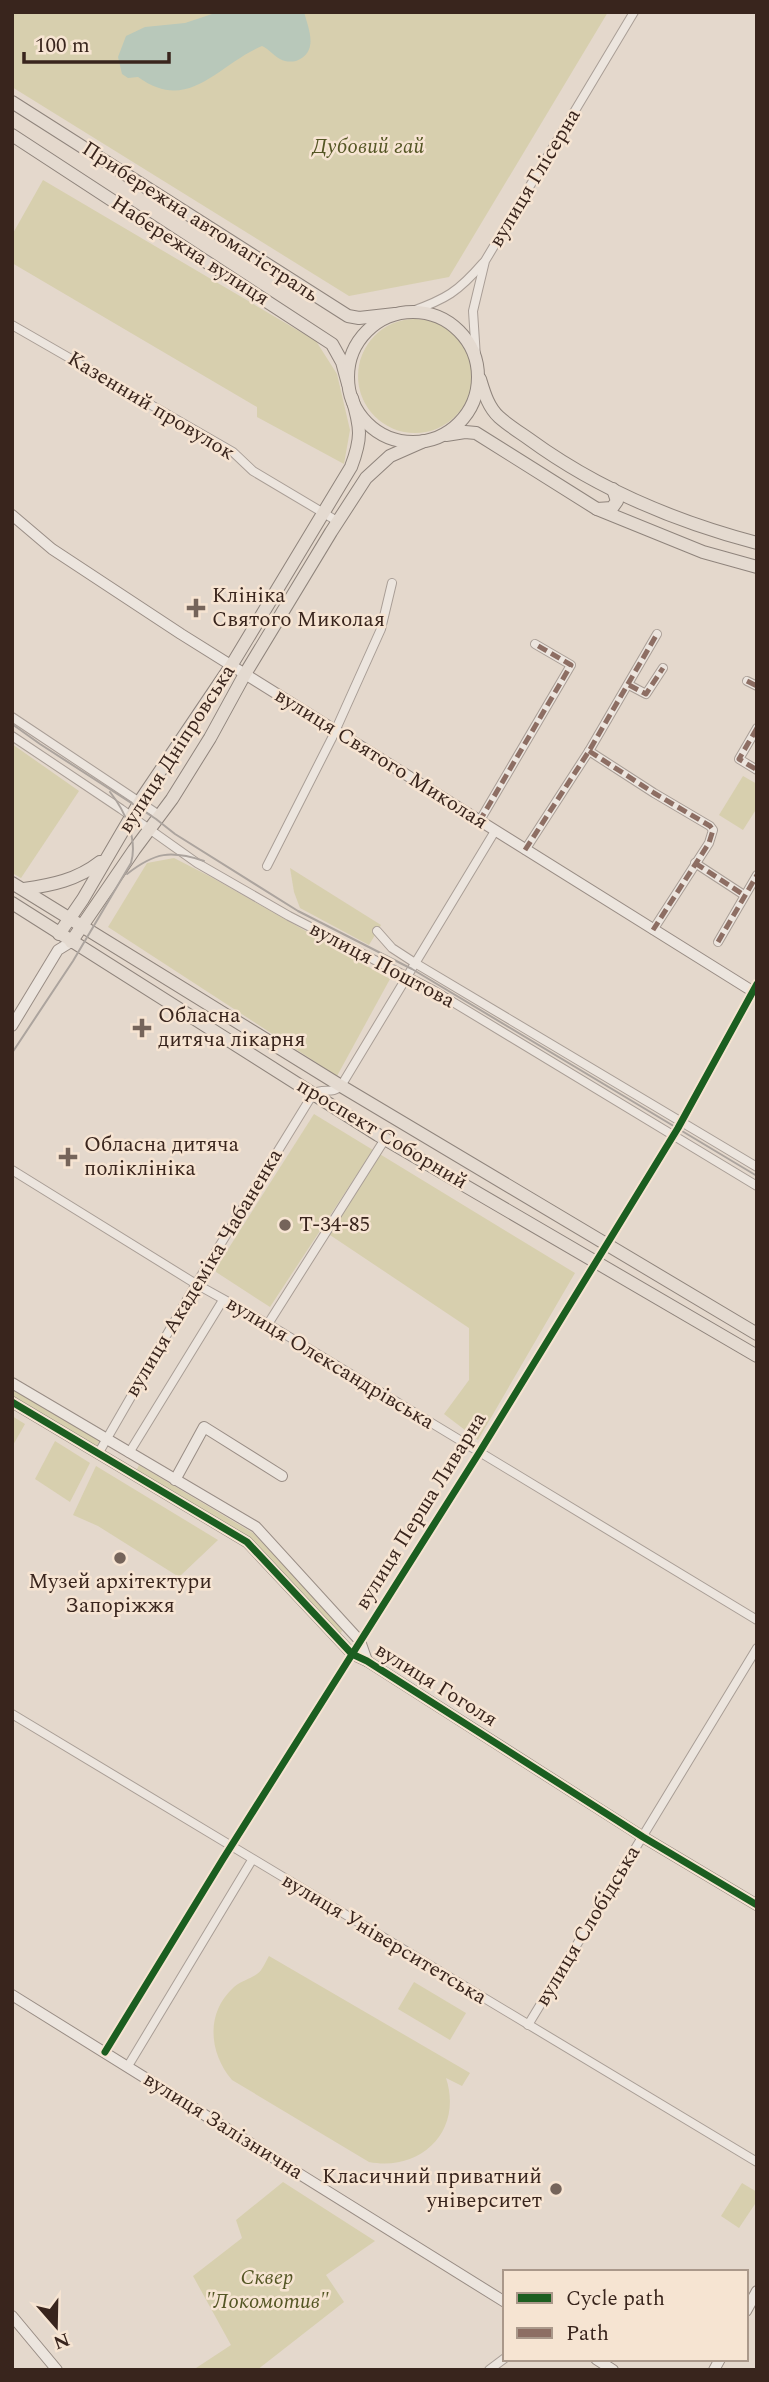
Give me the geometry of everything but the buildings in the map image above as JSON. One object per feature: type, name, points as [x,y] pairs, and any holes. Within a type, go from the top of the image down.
[{"type":"main road","name":"Прибережна автомагістраль","points":[[12,102],[348,316],[359,318],[410,312],[431,314],[450,323],[470,344],[487,399],[498,416],[551,456],[646,504],[713,531],[757,543]]},
{"type":"main road","name":"Набережна вулиця","points":[[12,135],[332,344],[348,384]]},
{"type":"main road","name":"Прибережна автомагістраль","points":[[395,314],[369,329],[359,341],[348,369],[348,384],[358,412],[380,433],[408,442],[425,441],[456,432],[476,433],[597,509],[703,552],[757,567]]},
{"type":"main road","name":"Прибережна автомагістраль","points":[[439,436],[453,428],[469,410],[478,387],[478,371]]},
{"type":"main road","name":"вулиця Дніпровська","points":[[59,934],[140,802],[231,666],[351,467],[360,443],[360,431],[352,398]]},
{"type":"main road","name":"вулиця Дніпровська","points":[[71,942],[210,738],[245,674],[366,478],[377,466],[402,450],[425,441]]},
{"type":"main road","points":[[597,509],[612,508],[617,501],[612,489]]},
{"type":"main road","points":[[634,525],[628,514],[632,507],[646,504]]},
{"type":"main road","points":[[18,886],[46,886],[86,873],[106,858]]},
{"type":"main road","name":"проспект Соборний","points":[[18,886],[341,1086],[757,1334]]},
{"type":"main road","name":"проспект Соборний","points":[[12,903],[385,1139],[757,1356]]},
{"type":"street","name":"вулиця Глісерна","points":[[475,357],[473,311],[485,261],[634,12]]},
{"type":"street","points":[[410,312],[453,294],[485,261]]},
{"type":"street","name":"Казенний провулок","points":[[12,325],[233,452],[253,471],[337,521]]},
{"type":"street","name":"вулиця Святого Миколая","points":[[12,515],[70,562],[231,666],[653,930],[755,990]]},
{"type":"street","points":[[267,866],[335,731],[381,629],[392,583]]},
{"type":"street","points":[[526,850],[589,751],[657,634]]},
{"type":"street","points":[[479,822],[572,665],[535,643]]},
{"type":"street","points":[[629,685],[646,694],[663,668]]},
{"type":"street","points":[[747,681],[757,687]]},
{"type":"street","points":[[12,717],[159,815]]},
{"type":"street","points":[[757,728],[739,759],[757,771]]},
{"type":"street","name":"вулиця Поштова","points":[[12,736],[197,863],[289,916],[433,990],[757,1186]]},
{"type":"street","points":[[589,751],[710,826],[713,835],[653,930]]},
{"type":"street","points":[[313,1094],[319,1090],[334,1091],[341,1086],[495,831]]},
{"type":"street","points":[[695,863],[744,895]]},
{"type":"street","points":[[718,942],[757,875]]},
{"type":"street","name":"вулиця Поштова","points":[[377,931],[392,948],[415,963],[757,1167]]},
{"type":"street","name":"вулиця Дніпровська","points":[[58,950],[59,934]]},
{"type":"street","name":"вулиця Дніпровська","points":[[12,1026],[58,950],[71,942]]},
{"type":"street","name":"вулиця Перша Ливарна","points":[[105,2052],[479,1453],[680,1122],[755,990]]},
{"type":"street","name":"вулиця Академіка Чабаненка","points":[[98,1454],[196,1284],[313,1094]]},
{"type":"street","points":[[268,1324],[385,1139]]},
{"type":"street","name":"вулиця Олександрівська","points":[[12,1170],[196,1284],[268,1324],[757,1620]]},
{"type":"street","name":"вулиця Академіка Чабаненка","points":[[129,1453],[223,1300]]},
{"type":"street","name":"вулиця Гоголя","points":[[12,1383],[256,1527],[360,1641],[367,1661]]},
{"type":"street","name":"вулиця Гоголя","points":[[12,1402],[247,1542],[352,1654],[757,1906]]},
{"type":"street","points":[[175,1480],[204,1427],[282,1476]]},
{"type":"street","name":"вулиця Слобідська","points":[[528,2025],[757,1648]]},
{"type":"street","name":"вулиця Університетська","points":[[12,1714],[757,2162]]},
{"type":"street","points":[[128,2066],[252,1860]]},
{"type":"street","name":"вулиця Залізнична","points":[[12,1995],[503,2301]]},
{"type":"street","points":[[748,2307],[757,2291]]},
{"type":"street","points":[[12,2316],[57,2370]]},
{"type":"street","points":[[489,2370],[503,2359]]},
{"type":"green space","name":"Дубовий гай","points":[[12,12],[608,12],[449,277],[349,296],[12,87]]},
{"type":"green space","points":[[43,180],[316,341],[337,374],[350,430],[344,464],[257,417],[257,407],[12,263],[12,235]]},
{"type":"green space","points":[[415,319],[437,324],[455,336],[467,354],[472,376],[467,398],[455,416],[437,428],[415,433],[393,428],[375,416],[363,398],[358,376],[363,354],[375,336],[393,324]]},
{"type":"green space","points":[[12,744],[79,791],[21,878],[12,873]]},
{"type":"green space","points":[[743,776],[757,784],[757,808],[743,830],[719,815]]},
{"type":"green space","points":[[174,858],[390,979],[337,1076],[108,927],[147,863]]},
{"type":"green space","points":[[290,868],[381,925],[369,945],[300,908]]},
{"type":"green space","points":[[314,1114],[373,1150],[270,1307],[216,1272],[216,1268]]},
{"type":"green space","points":[[378,1153],[575,1273],[478,1440],[444,1414],[469,1380],[469,1328],[327,1233]]},
{"type":"green space","points":[[12,1389],[100,1441],[96,1447],[12,1397]]},
{"type":"green space","points":[[12,1416],[25,1424],[12,1447]]},
{"type":"green space","points":[[55,1441],[90,1463],[70,1502],[35,1479]]},
{"type":"green space","points":[[139,1465],[253,1533],[341,1627],[340,1634],[249,1538],[136,1471]]},
{"type":"green space","points":[[96,1466],[218,1540],[179,1577],[98,1526],[73,1515]]},
{"type":"green space","points":[[269,1956],[470,2073],[462,2086],[446,2078],[450,2097],[449,2114],[434,2143],[421,2154],[388,2163],[369,2162],[232,2080],[224,2069],[215,2046],[218,2009],[237,1985],[259,1973]]},
{"type":"green space","points":[[414,1982],[466,2013],[450,2040],[398,2009]]},
{"type":"green space","name":"Сквер \"Локомотив\"","points":[[283,2182],[375,2241],[326,2275],[344,2302],[257,2370],[193,2370],[231,2345],[193,2276],[242,2238],[236,2220]]},
{"type":"green space","points":[[742,2183],[757,2192],[757,2201],[739,2228],[721,2216]]},
{"type":"shaded area","points":[[218,12],[304,12],[310,40],[308,52],[296,61],[288,62],[262,46],[202,82],[173,90],[156,87],[138,77],[128,78],[122,74],[118,57],[126,36],[145,27],[185,23]]},
{"type":"tram line","points":[[12,724],[175,834],[298,911],[412,969],[757,1176]]},
{"type":"tram line","points":[[12,1053],[73,961],[131,863],[133,844],[129,826],[110,792]]},
{"type":"tram line","points":[[127,874],[146,861],[164,855],[182,855],[204,861]]},
{"type":"marked path","points":[[525,850],[589,751],[657,634]]},
{"type":"marked path","points":[[479,822],[571,665],[535,644]]},
{"type":"marked path","points":[[629,685],[646,694],[663,668]]},
{"type":"marked path","points":[[747,681],[757,686]]},
{"type":"marked path","points":[[757,728],[739,759],[757,770]]},
{"type":"marked path","points":[[589,751],[713,830],[709,843],[653,930]]},
{"type":"marked path","points":[[695,863],[744,895]]},
{"type":"marked path","points":[[718,942],[757,875]]},
{"type":"cycle path","points":[[105,2052],[223,1859],[479,1453],[678,1128],[757,984]]},
{"type":"cycle path","points":[[12,1402],[247,1542],[352,1654],[643,1837],[757,1905]]},
{"type":"place","name":"Клініка Святого Миколая","points":[[196,608]]},
{"type":"place","name":"Обласна дитяча лікарня","points":[[142,1028]]},
{"type":"place","name":"Обласна дитяча поліклініка","points":[[68,1157]]},
{"type":"place","name":"Т-34-85","points":[[285,1225]]},
{"type":"place","name":"Музей архітектури Запоріжжя","points":[[120,1558]]},
{"type":"place","name":"Класичний приватний університет","points":[[556,2189]]}]
